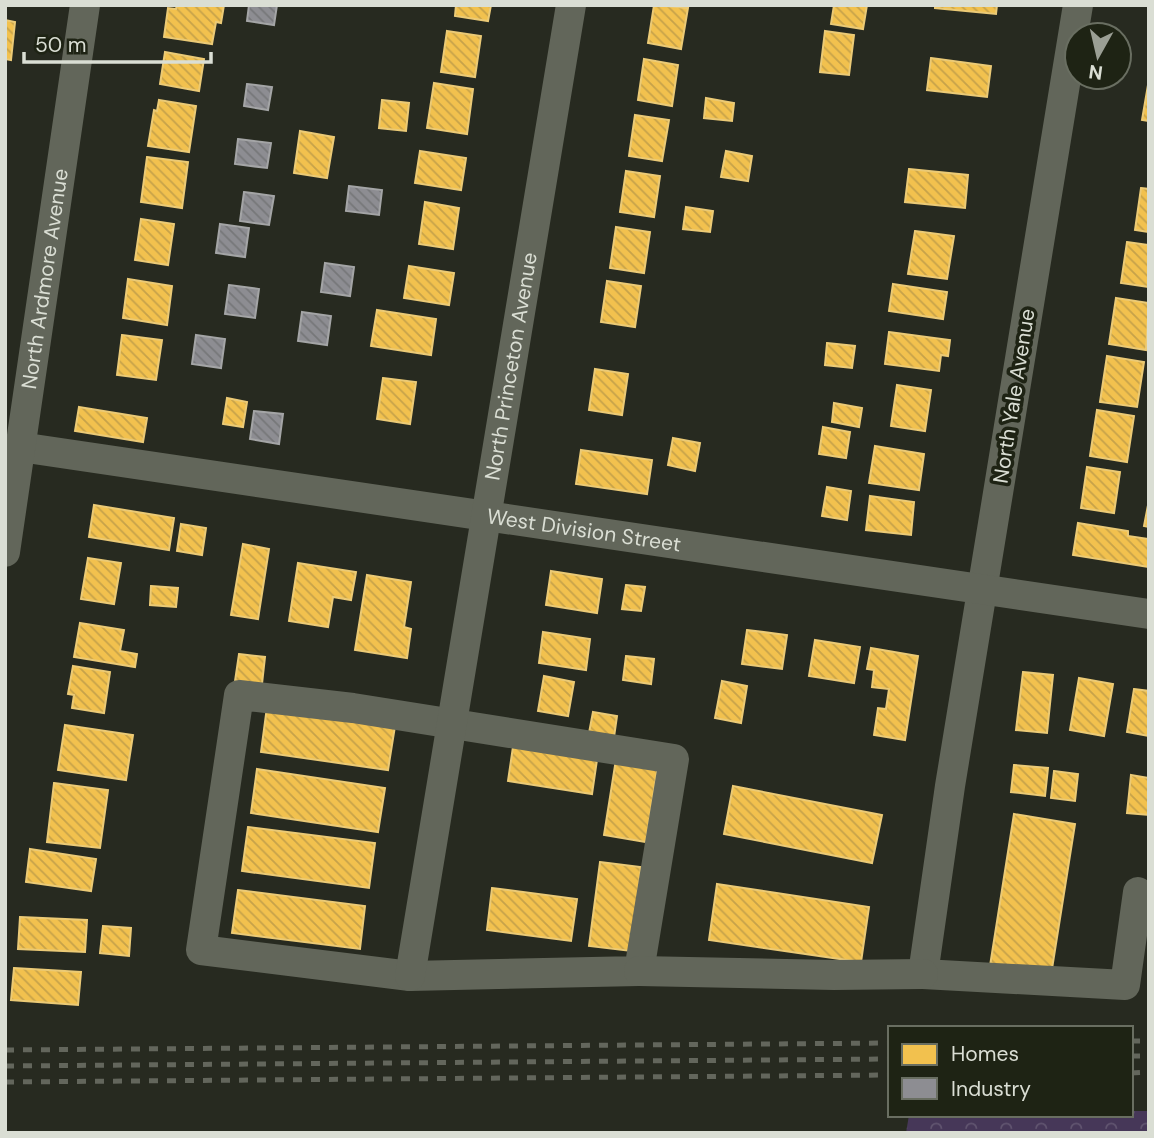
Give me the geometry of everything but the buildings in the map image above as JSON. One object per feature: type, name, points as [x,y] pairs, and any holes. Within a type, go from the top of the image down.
[{"type":"street","name":"North Ardmore Avenue","points":[[5,552],[85,5]]},
{"type":"street","name":"North Princeton Avenue","points":[[410,976],[571,5]]},
{"type":"street","name":"North Yale Avenue","points":[[923,974],[950,786],[1078,5]]},
{"type":"street","name":"West Division Street","points":[[20,447],[1149,614]]},
{"type":"street","points":[[639,971],[674,760],[352,708],[239,695],[201,950],[410,976],[639,971],[923,974],[1125,985],[1138,892]]},
{"type":"green space","points":[[1133,1111],[1149,1111],[1149,1133],[906,1133],[909,1117],[1133,1117]]},
{"type":"railway","points":[[1133,1041],[1149,1041]]},
{"type":"railway","points":[[5,1050],[888,1043]]},
{"type":"railway","points":[[1133,1056],[1149,1056]]},
{"type":"railway","points":[[5,1066],[888,1059]]},
{"type":"railway","points":[[1133,1073],[1149,1072]]},
{"type":"railway","points":[[5,1082],[888,1075]]}]
